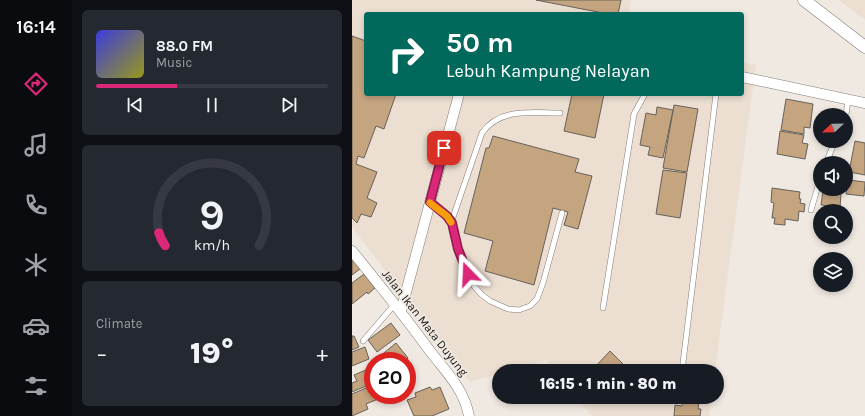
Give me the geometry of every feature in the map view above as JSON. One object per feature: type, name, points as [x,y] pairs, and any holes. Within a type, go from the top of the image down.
[{"type":"street","points":[[804,0],[865,46]]},
{"type":"street","points":[[744,77],[848,100],[864,102]]},
{"type":"street","points":[[398,308],[430,202],[458,96]]},
{"type":"street","name":"Jalan Ikan Mata Duyung","points":[[352,251],[398,308],[461,391],[468,407],[469,416]]},
{"type":"lane","points":[[603,308],[634,114],[644,96]]},
{"type":"lane","points":[[683,364],[716,96]]},
{"type":"lane","points":[[847,108],[848,100]]},
{"type":"lane","points":[[452,223],[482,133],[486,127],[502,116],[513,114],[560,113]]},
{"type":"lane","points":[[811,210],[815,196]]},
{"type":"lane","points":[[430,202],[447,216],[452,223],[458,249],[474,286],[490,301],[508,309],[519,310],[530,306],[537,299],[543,283],[562,213]]},
{"type":"lane","points":[[364,340],[398,308]]},
{"type":"shaded area","points":[[352,0],[631,0],[629,12],[364,12],[364,96],[744,96],[744,62],[756,65],[716,364],[549,364],[546,360],[532,364],[492,364],[492,376],[470,382],[352,227]]},
{"type":"shaded area","points":[[839,0],[865,0],[865,20]]},
{"type":"shaded area","points":[[582,404],[711,404],[709,416],[592,416]]},
{"type":"building","points":[[536,0],[621,0],[618,12],[598,12]]},
{"type":"building","points":[[352,36],[364,40],[364,96],[395,96],[384,129],[376,126],[364,158],[358,156],[356,164],[377,172],[367,198],[377,203],[371,217],[361,214],[357,223],[352,218]]},
{"type":"building","points":[[572,96],[604,96],[595,138],[564,131]]},
{"type":"building","points":[[786,99],[813,104],[810,128],[804,127],[804,134],[781,130]]},
{"type":"building","points":[[674,105],[698,109],[687,172],[663,168]]},
{"type":"building","points":[[657,107],[673,110],[663,158],[648,155],[650,147],[640,145],[646,113],[656,115]]},
{"type":"building","points":[[780,131],[804,135],[802,143],[808,144],[805,159],[777,154]]},
{"type":"building","points":[[493,136],[579,159],[575,172],[592,176],[578,229],[564,225],[568,212],[553,208],[534,285],[485,271],[493,241],[464,233],[486,148],[489,148]]},
{"type":"building","points":[[855,141],[865,143],[865,175],[853,173],[852,156]]},
{"type":"building","points":[[663,170],[687,173],[680,218],[656,214]]},
{"type":"building","points":[[853,181],[865,182],[864,196],[853,195]]},
{"type":"building","points":[[772,188],[800,192],[800,203],[805,204],[804,212],[799,211],[798,221],[785,219],[785,225],[774,224],[775,218],[772,218],[774,203],[771,202]]},
{"type":"building","points":[[822,196],[841,196],[840,204],[821,204]]},
{"type":"building","points":[[352,259],[360,269],[352,275]]},
{"type":"building","points":[[364,274],[375,288],[368,294],[367,292],[352,304],[352,283]]},
{"type":"building","points":[[391,323],[400,335],[377,352],[368,340]]},
{"type":"building","points":[[352,336],[354,336],[359,347],[352,350]]},
{"type":"building","points":[[396,343],[403,352],[385,352]]},
{"type":"building","points":[[365,347],[367,352],[364,352],[364,361],[352,366],[352,352]]},
{"type":"building","points":[[610,351],[623,364],[598,364]]},
{"type":"building","points":[[364,371],[364,387],[352,392],[352,383],[357,381],[354,375]]},
{"type":"building","points":[[430,387],[432,390],[440,387],[449,409],[432,416],[414,416],[409,404],[416,404],[416,393]]},
{"type":"building","points":[[364,389],[364,404],[366,404],[368,409],[352,416],[352,394]]},
{"type":"building","points":[[682,404],[699,404],[698,409],[701,409],[700,416],[674,416],[675,405],[682,406]]},
{"type":"slow traffic","points":[[430,203],[447,216],[451,222]]},
{"type":"route","points":[[444,148],[430,202],[447,216],[452,223],[458,249],[468,274]]}]
